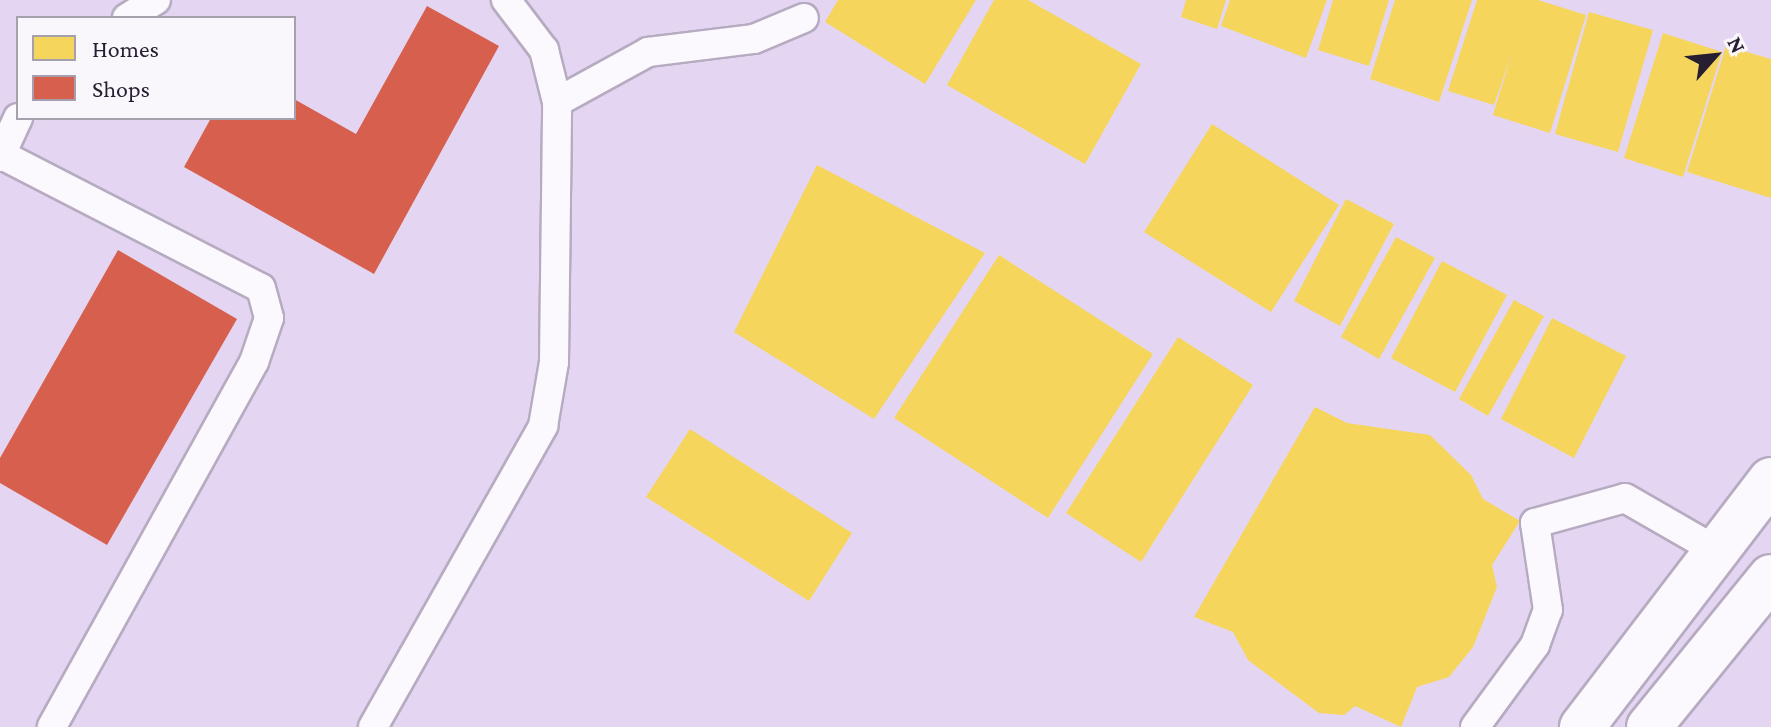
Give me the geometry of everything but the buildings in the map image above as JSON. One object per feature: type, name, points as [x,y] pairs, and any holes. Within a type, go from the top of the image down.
[{"type":"street","points":[[1582,727],[1719,552],[1771,480]]},
{"type":"street","points":[[1649,727],[1771,577]]},
{"type":"lane","points":[[130,16],[156,0]]},
{"type":"lane","points":[[373,727],[543,426],[554,362],[557,102],[544,50],[506,0]]},
{"type":"lane","points":[[557,102],[648,52],[754,39],[804,18]]},
{"type":"lane","points":[[17,120],[0,155],[261,288],[269,318],[254,362],[52,727]]},
{"type":"lane","points":[[1475,727],[1535,645],[1548,610],[1535,523],[1625,498],[1719,552]]}]
